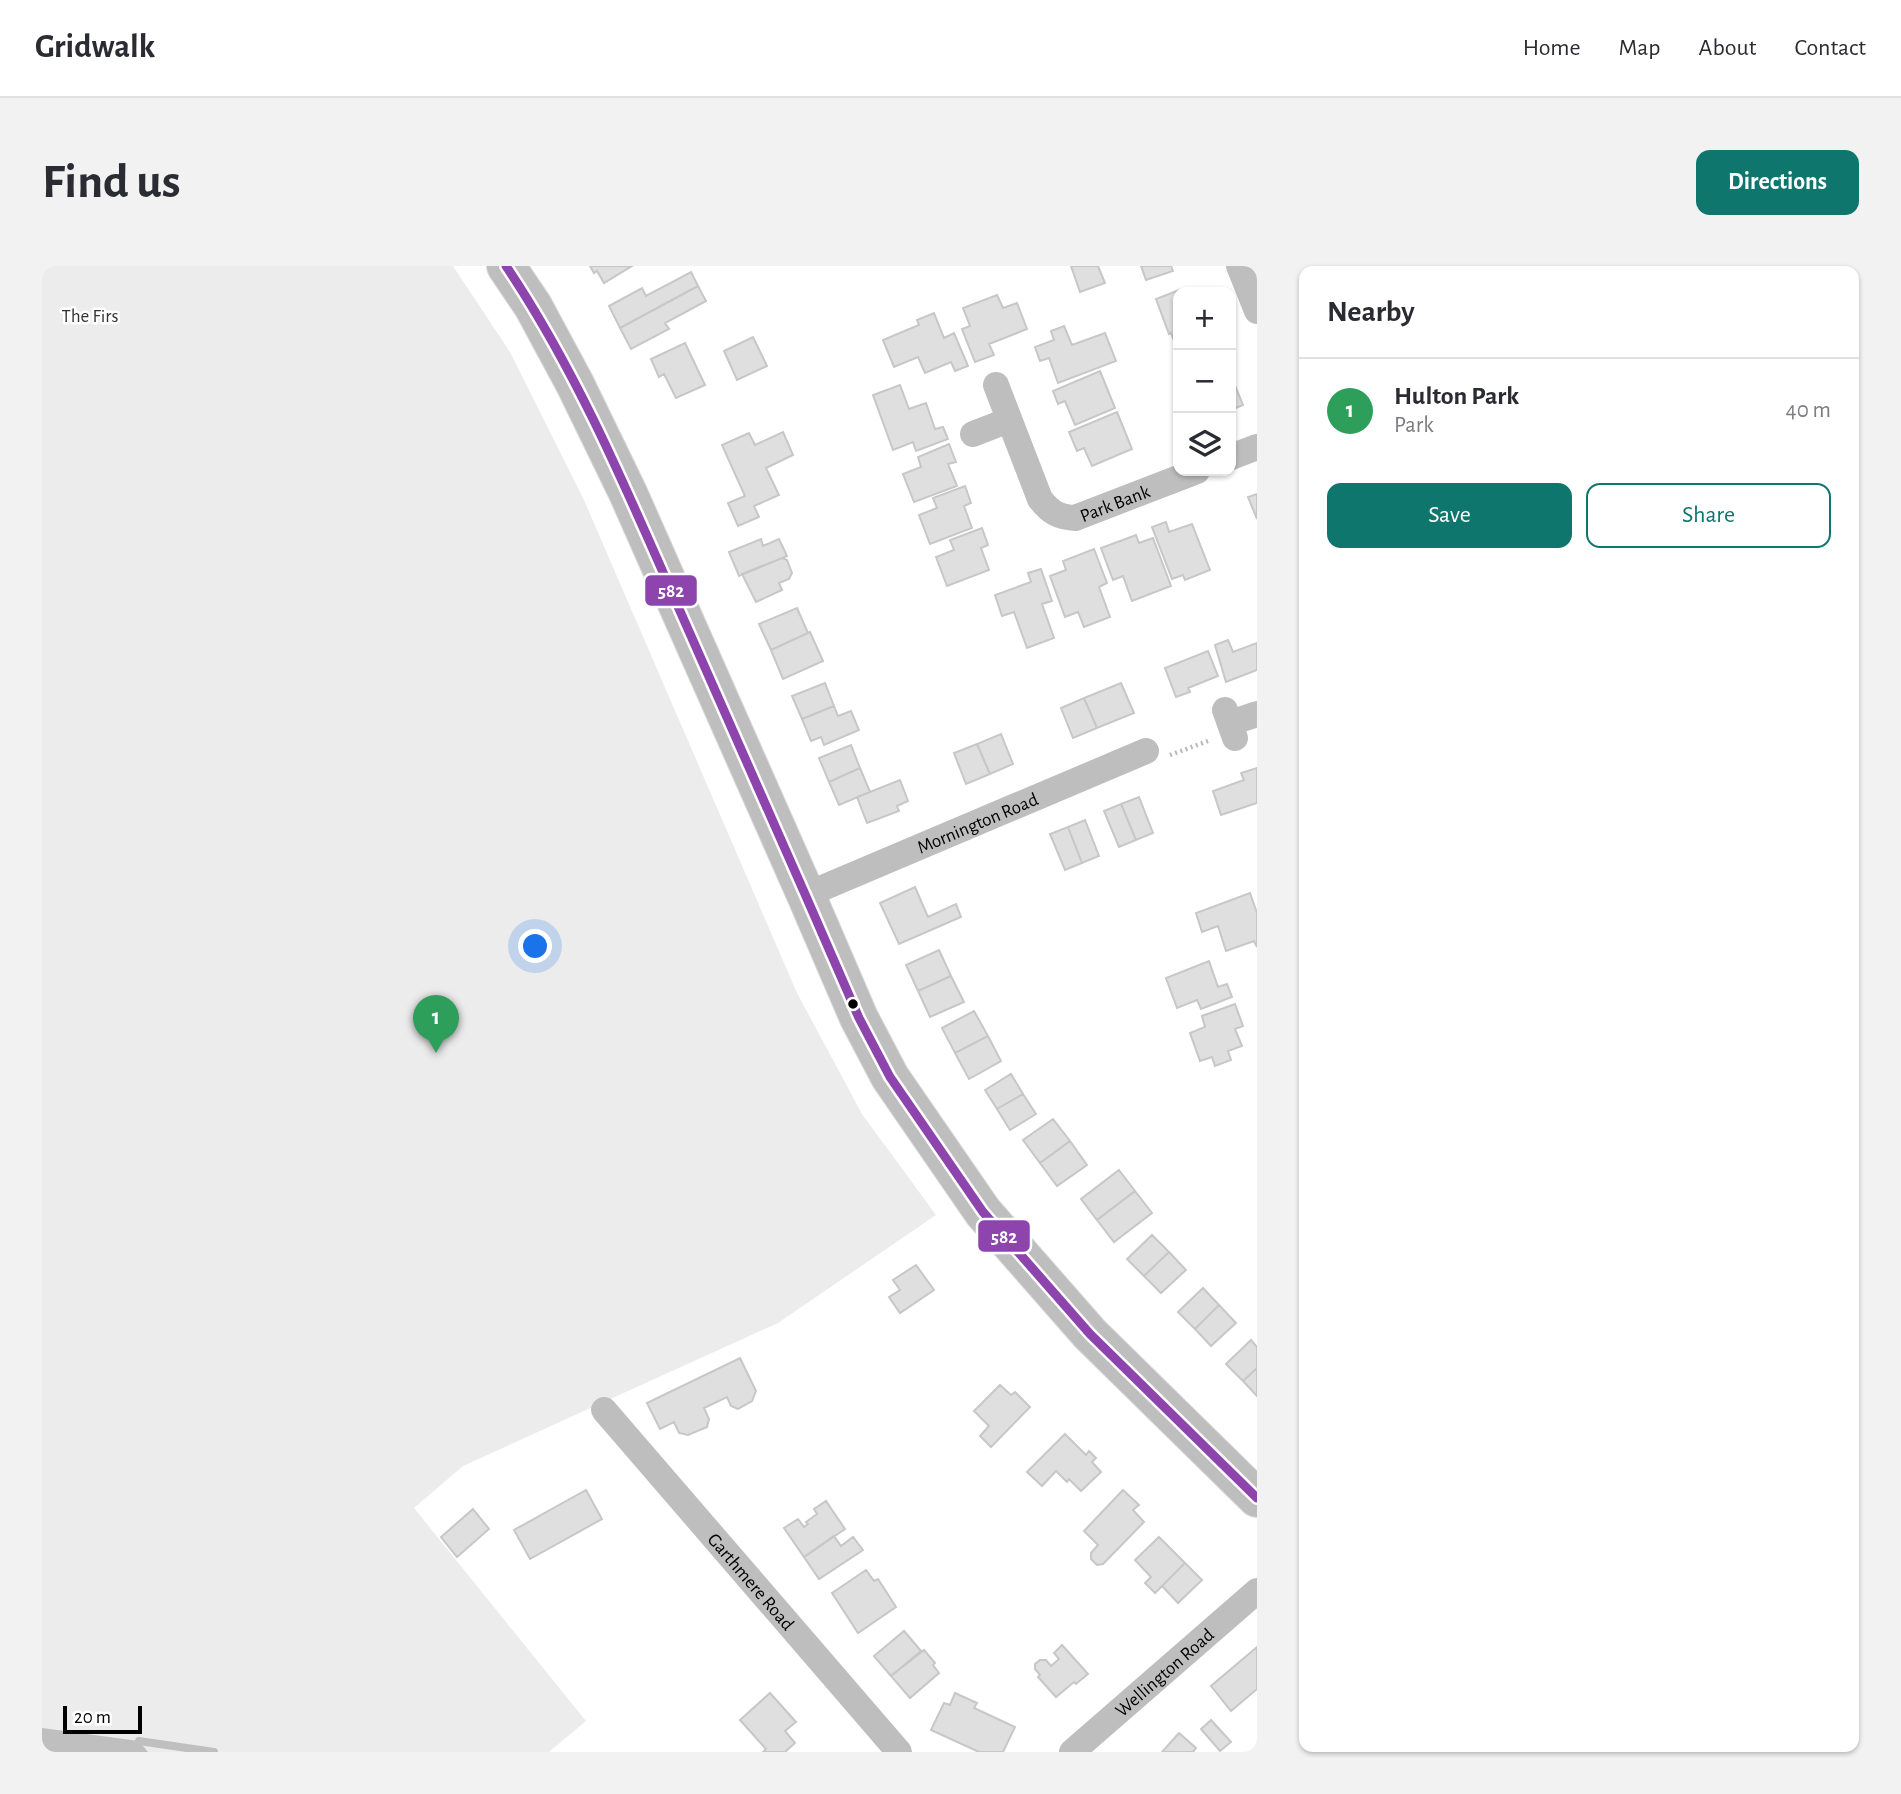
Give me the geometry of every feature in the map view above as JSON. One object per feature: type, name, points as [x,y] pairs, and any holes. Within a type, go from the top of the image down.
[{"type":"highway","points":[[506,266],[533,306],[575,384],[628,493],[859,1018],[890,1077],[984,1212],[1090,1334],[1257,1498]]},
{"type":"street","points":[[1239,266],[1257,311]]},
{"type":"street","name":"Park Bank","points":[[996,385],[1040,499],[1048,510],[1061,517],[1074,518],[1184,476]]},
{"type":"street","points":[[973,434],[1009,420]]},
{"type":"street","points":[[1236,455],[1257,447]]},
{"type":"street","points":[[1230,724],[1257,714]]},
{"type":"street","name":"Mornington Road","points":[[806,895],[1146,751]]},
{"type":"street","name":"Garthmere Road","points":[[604,1410],[899,1752]]},
{"type":"street","name":"Wellington Road","points":[[1073,1752],[1257,1591]]},
{"type":"path","points":[[1146,751],[1164,757],[1219,736],[1230,724]]},
{"type":"green space","name":"The Firs","points":[[42,266],[453,266],[510,352],[584,500],[797,993],[862,1114],[936,1215],[778,1323],[463,1466],[414,1508],[586,1721],[549,1752],[42,1752]]},
{"type":"shaded area","points":[[42,1728],[139,1741],[148,1752],[42,1752]]},
{"type":"building","points":[[590,266],[632,266],[604,283],[597,271],[594,273]]},
{"type":"building","points":[[1071,266],[1098,266],[1105,283],[1080,292]]},
{"type":"building","points":[[1141,266],[1171,266],[1173,271],[1146,280]]},
{"type":"building","points":[[691,272],[698,286],[620,328],[609,306],[642,288],[646,296]]},
{"type":"building","points":[[698,286],[706,301],[665,323],[669,329],[631,349],[620,328]]},
{"type":"building","points":[[1173,292],[1173,338],[1171,333],[1169,334],[1156,299]]},
{"type":"building","points":[[997,295],[1003,308],[1017,303],[1027,329],[989,344],[994,355],[975,362],[962,329],[970,326],[963,308]]},
{"type":"building","points":[[934,313],[944,338],[954,333],[968,366],[955,371],[951,362],[925,373],[918,357],[894,367],[883,340],[919,325],[917,320]]},
{"type":"building","points":[[1064,326],[1072,345],[1105,333],[1116,361],[1058,383],[1049,358],[1040,361],[1035,347],[1054,340],[1051,331]]},
{"type":"building","points":[[753,337],[767,366],[737,380],[724,351]]},
{"type":"building","points":[[685,343],[705,385],[676,398],[664,374],[659,377],[651,359]]},
{"type":"building","points":[[1100,371],[1115,408],[1075,425],[1065,401],[1058,404],[1053,391]]},
{"type":"building","points":[[900,385],[909,409],[926,403],[935,429],[943,427],[948,439],[916,451],[913,442],[893,450],[873,395]]},
{"type":"building","points":[[1236,388],[1243,405],[1236,408]]},
{"type":"building","points":[[1117,412],[1132,449],[1092,466],[1084,448],[1077,451],[1069,432]]},
{"type":"building","points":[[783,432],[793,455],[766,468],[779,495],[754,506],[759,517],[738,526],[728,503],[745,496],[722,445],[749,433],[755,445]]},
{"type":"building","points":[[949,444],[956,462],[948,464],[957,486],[914,502],[903,474],[921,467],[918,457]]},
{"type":"building","points":[[965,486],[971,503],[964,506],[972,528],[930,544],[919,515],[937,508],[933,498]]},
{"type":"building","points":[[1257,494],[1257,519],[1248,497]]},
{"type":"building","points":[[1166,522],[1169,532],[1192,524],[1210,570],[1185,580],[1183,575],[1172,579],[1152,527]]},
{"type":"building","points":[[982,528],[988,545],[981,548],[989,570],[947,586],[936,557],[954,550],[950,540]]},
{"type":"building","points":[[1136,535],[1139,543],[1153,538],[1171,586],[1132,601],[1123,576],[1113,580],[1101,548]]},
{"type":"building","points":[[761,539],[763,546],[779,539],[787,556],[739,576],[729,552]]},
{"type":"building","points":[[1094,549],[1107,583],[1099,587],[1110,617],[1084,627],[1078,612],[1065,617],[1050,576],[1066,570],[1063,561]]},
{"type":"building","points":[[782,558],[787,560],[792,573],[789,579],[779,583],[782,590],[756,602],[742,574]]},
{"type":"building","points":[[1041,569],[1052,601],[1042,604],[1054,638],[1027,648],[1014,612],[1002,616],[995,595],[1031,582],[1028,573]]},
{"type":"building","points":[[797,608],[808,633],[771,650],[759,624]]},
{"type":"building","points":[[810,632],[823,661],[783,679],[771,650]]},
{"type":"building","points":[[1228,640],[1233,652],[1257,643],[1257,670],[1226,682],[1215,645]]},
{"type":"building","points":[[1208,651],[1218,676],[1188,688],[1190,692],[1176,697],[1165,668]]},
{"type":"building","points":[[825,683],[834,706],[802,719],[792,696]]},
{"type":"building","points":[[1121,683],[1134,713],[1097,728],[1084,698]]},
{"type":"building","points":[[1084,698],[1097,728],[1073,738],[1061,708]]},
{"type":"building","points":[[834,706],[838,716],[851,711],[859,730],[824,745],[821,737],[811,741],[802,719]]},
{"type":"building","points":[[1001,734],[1013,764],[990,774],[977,744]]},
{"type":"building","points":[[977,744],[990,774],[966,784],[954,753]]},
{"type":"building","points":[[851,745],[860,768],[829,782],[819,758]]},
{"type":"building","points":[[860,768],[870,792],[839,805],[829,782]]},
{"type":"building","points":[[1257,768],[1257,803],[1221,815],[1213,791],[1244,780],[1241,773]]},
{"type":"building","points":[[900,780],[908,801],[897,806],[899,811],[867,823],[857,797]]},
{"type":"building","points":[[1139,797],[1153,833],[1136,840],[1121,804]]},
{"type":"building","points":[[1121,804],[1136,840],[1119,847],[1104,811]]},
{"type":"building","points":[[1085,820],[1099,856],[1082,863],[1068,827]]},
{"type":"building","points":[[1068,827],[1082,863],[1065,870],[1050,834]]},
{"type":"building","points":[[915,887],[928,917],[956,904],[961,917],[899,944],[880,903]]},
{"type":"building","points":[[1250,893],[1257,913],[1257,947],[1254,941],[1226,951],[1218,926],[1202,932],[1196,913]]},
{"type":"building","points":[[939,950],[951,976],[918,991],[906,965]]},
{"type":"building","points":[[1209,961],[1218,987],[1227,984],[1232,997],[1201,1009],[1197,1000],[1177,1008],[1166,978]]},
{"type":"building","points":[[951,976],[964,1002],[930,1017],[918,991]]},
{"type":"building","points":[[1235,1004],[1243,1026],[1235,1029],[1242,1046],[1228,1051],[1231,1060],[1215,1066],[1212,1057],[1200,1061],[1190,1033],[1205,1027],[1202,1016]]},
{"type":"building","points":[[974,1011],[988,1036],[955,1053],[942,1028]]},
{"type":"building","points":[[988,1036],[1001,1061],[969,1079],[955,1053]]},
{"type":"building","points":[[1011,1074],[1023,1094],[997,1109],[985,1090]]},
{"type":"building","points":[[1023,1094],[1036,1114],[1010,1130],[997,1109]]},
{"type":"building","points":[[1053,1119],[1070,1141],[1040,1163],[1023,1140]]},
{"type":"building","points":[[1070,1141],[1087,1165],[1057,1186],[1040,1163]]},
{"type":"building","points":[[1119,1170],[1135,1191],[1097,1220],[1081,1199]]},
{"type":"building","points":[[1135,1191],[1152,1213],[1114,1242],[1097,1220]]},
{"type":"building","points":[[1152,1235],[1169,1252],[1144,1276],[1127,1259]]},
{"type":"building","points":[[1169,1252],[1186,1270],[1161,1293],[1144,1276]]},
{"type":"building","points":[[916,1265],[934,1290],[900,1313],[889,1297],[900,1290],[893,1280]]},
{"type":"building","points":[[1203,1288],[1219,1305],[1195,1329],[1178,1312]]},
{"type":"building","points":[[1219,1305],[1236,1323],[1211,1346],[1195,1329]]},
{"type":"building","points":[[1251,1340],[1257,1347],[1257,1368],[1243,1381],[1226,1364]]},
{"type":"building","points":[[740,1358],[756,1391],[752,1401],[738,1409],[731,1406],[727,1397],[704,1408],[709,1419],[707,1427],[688,1435],[679,1433],[674,1422],[660,1429],[647,1403]]},
{"type":"building","points":[[1257,1368],[1257,1396],[1243,1381]]},
{"type":"building","points":[[1000,1385],[1011,1395],[1015,1392],[1030,1407],[991,1447],[980,1436],[989,1426],[974,1411]]},
{"type":"building","points":[[1065,1434],[1086,1455],[1089,1451],[1096,1458],[1092,1462],[1101,1472],[1081,1491],[1056,1471],[1042,1486],[1027,1472]]},
{"type":"building","points":[[586,1490],[602,1519],[530,1559],[514,1530]]},
{"type":"building","points":[[1123,1490],[1139,1505],[1133,1510],[1144,1522],[1103,1564],[1097,1565],[1091,1559],[1091,1553],[1098,1545],[1084,1531]]},
{"type":"building","points":[[826,1501],[845,1529],[804,1557],[784,1528],[798,1519],[804,1527],[808,1524],[806,1522],[817,1514],[814,1509]]},
{"type":"building","points":[[473,1509],[489,1529],[457,1557],[441,1537]]},
{"type":"building","points":[[834,1536],[841,1546],[853,1537],[863,1550],[819,1579],[804,1557]]},
{"type":"building","points":[[1159,1537],[1185,1563],[1155,1593],[1145,1583],[1151,1577],[1135,1560]]},
{"type":"building","points":[[1185,1563],[1202,1580],[1178,1603],[1162,1586]]},
{"type":"building","points":[[866,1570],[874,1581],[878,1579],[896,1607],[858,1633],[832,1593]]},
{"type":"building","points":[[904,1631],[921,1651],[891,1676],[874,1656]]},
{"type":"building","points":[[1062,1645],[1088,1674],[1056,1697],[1038,1677],[1040,1675],[1035,1664],[1046,1660],[1051,1666],[1059,1659],[1054,1653]]},
{"type":"building","points":[[1257,1647],[1257,1689],[1231,1711],[1211,1686]]},
{"type":"building","points":[[924,1650],[935,1663],[933,1665],[939,1673],[910,1698],[891,1676]]},
{"type":"building","points":[[770,1693],[796,1722],[785,1731],[795,1743],[785,1752],[763,1752],[766,1749],[740,1720]]},
{"type":"building","points":[[955,1693],[977,1703],[974,1708],[1015,1727],[1003,1752],[979,1752],[931,1730],[944,1703],[950,1705]]},
{"type":"building","points":[[1211,1720],[1231,1742],[1220,1751],[1201,1729]]},
{"type":"building","points":[[1179,1733],[1196,1748],[1193,1752],[1162,1752]]},
{"type":"waterway","points":[[139,1741],[214,1752]]},
{"type":"transit line","name":"582","points":[[506,266],[556,348],[600,434],[859,1018],[890,1077],[983,1212],[1090,1334],[1257,1498]]},
{"type":"place","name":"Hulton Park","points":[[436,1053]]}]
